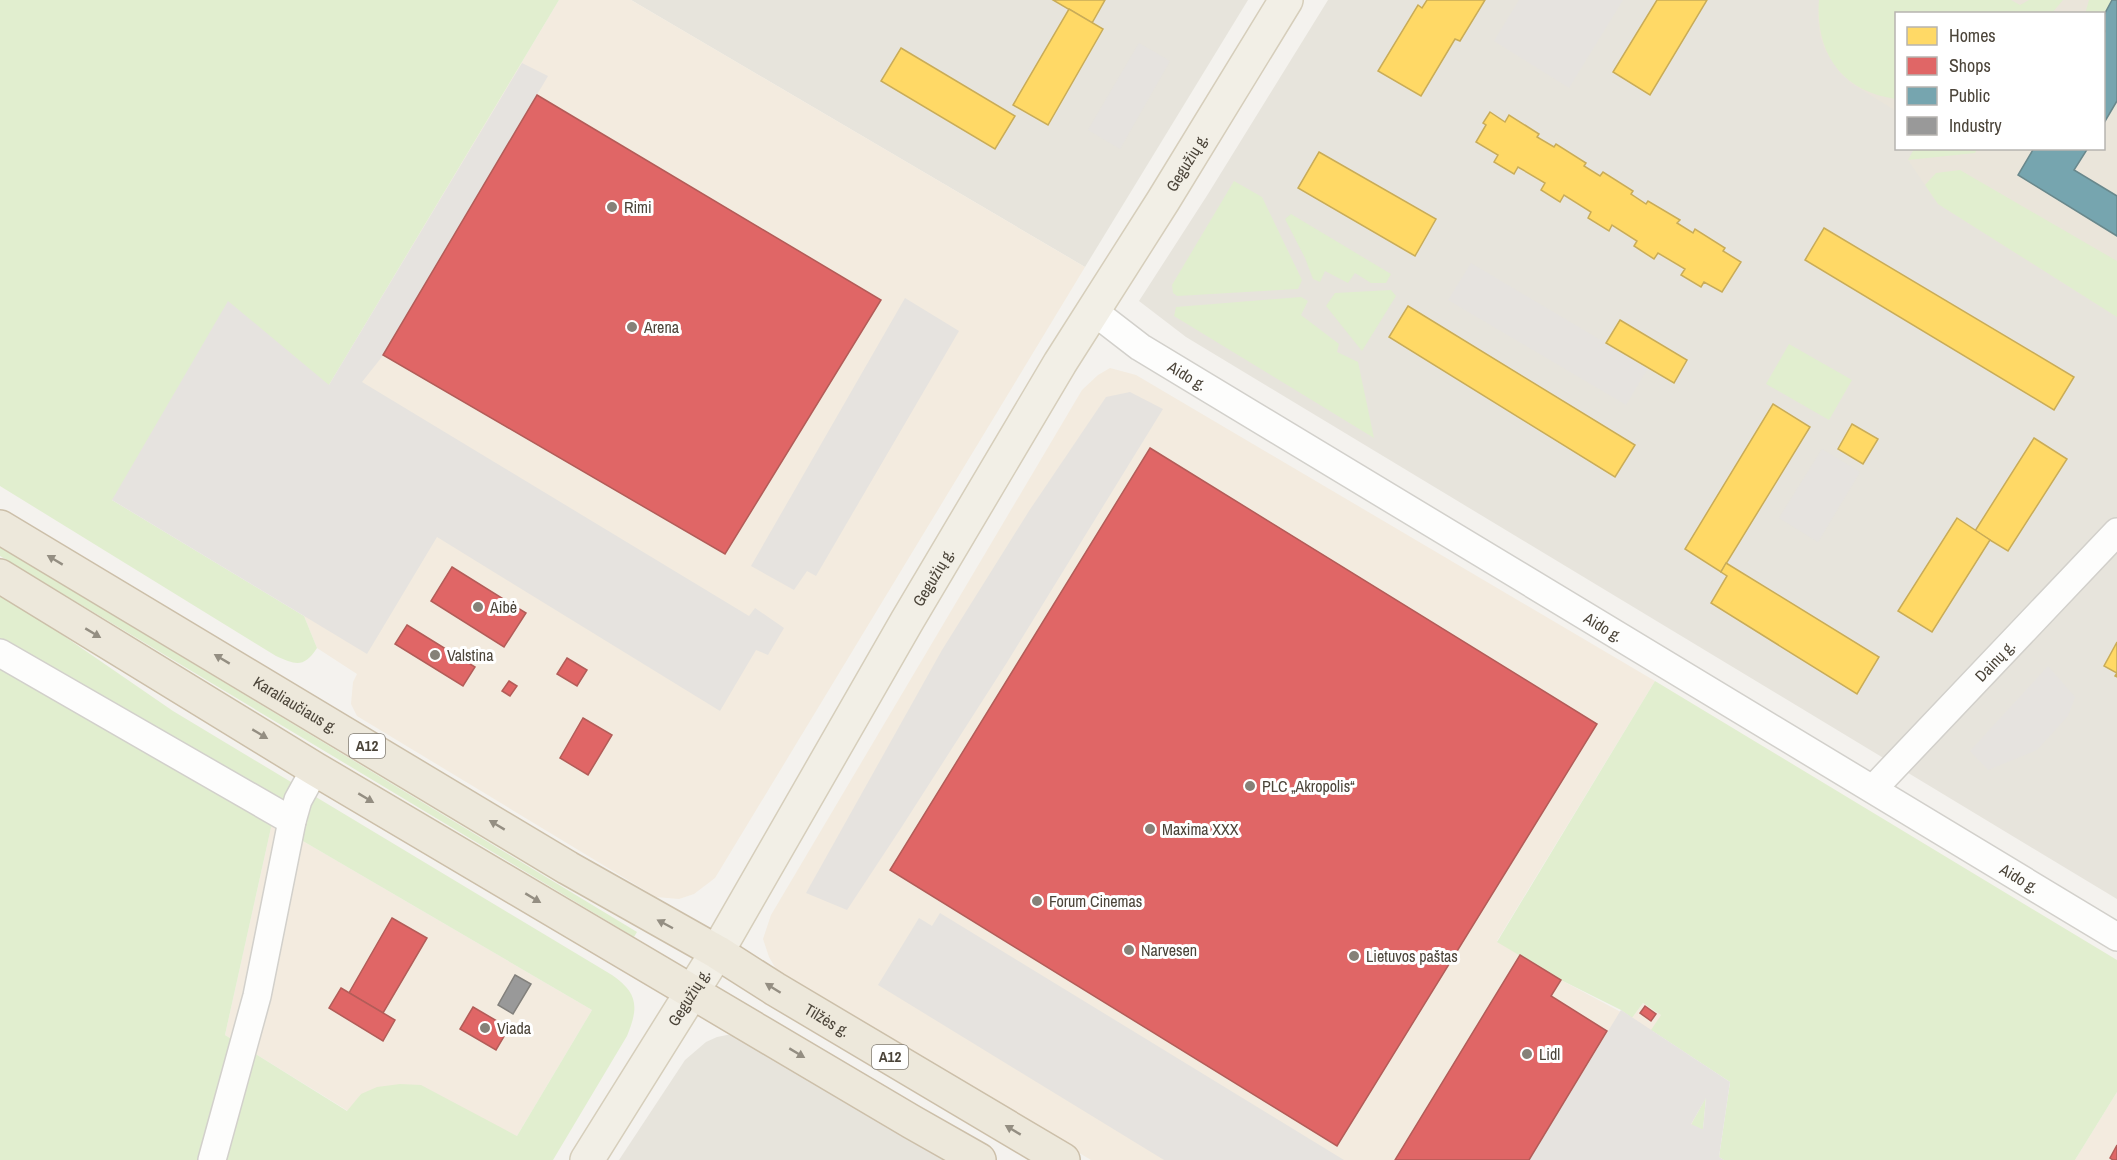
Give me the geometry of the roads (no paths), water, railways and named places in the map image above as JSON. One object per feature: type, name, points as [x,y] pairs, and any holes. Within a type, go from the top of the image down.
[{"type":"highway","name":"Karaliaučiaus g.","points":[[0,527],[558,862],[717,951]]},
{"type":"highway","points":[[0,576],[315,769],[980,1160]]},
{"type":"highway","name":"Tilžės g.","points":[[717,951],[775,989],[1064,1160]]},
{"type":"main road","name":"Gegužių g.","points":[[587,1160],[717,951],[907,621],[1092,310],[1163,201],[1286,0]]},
{"type":"street","name":"Aido g.","points":[[1092,310],[1140,347],[2117,937]]},
{"type":"street","name":"Dainų g.","points":[[1873,789],[2117,532]]},
{"type":"street","points":[[0,653],[292,821]]},
{"type":"street","points":[[212,1160],[257,996],[292,821],[298,800],[315,769]]},
{"type":"place","name":"Rimi","points":[[612,207]]},
{"type":"place","name":"Arena","points":[[632,327]]},
{"type":"place","name":"Aibė","points":[[478,607]]},
{"type":"place","name":"Valstina","points":[[435,655]]},
{"type":"place","name":"PLC „Akropolis“","points":[[1250,786]]},
{"type":"place","name":"Maxima XXX","points":[[1150,829]]},
{"type":"place","name":"Forum Cinemas","points":[[1037,901]]},
{"type":"place","name":"Narvesen","points":[[1129,950]]},
{"type":"place","name":"Lietuvos paštas","points":[[1354,956]]},
{"type":"place","name":"Viada","points":[[485,1028]]},
{"type":"place","name":"Lidl","points":[[1527,1054]]}]
